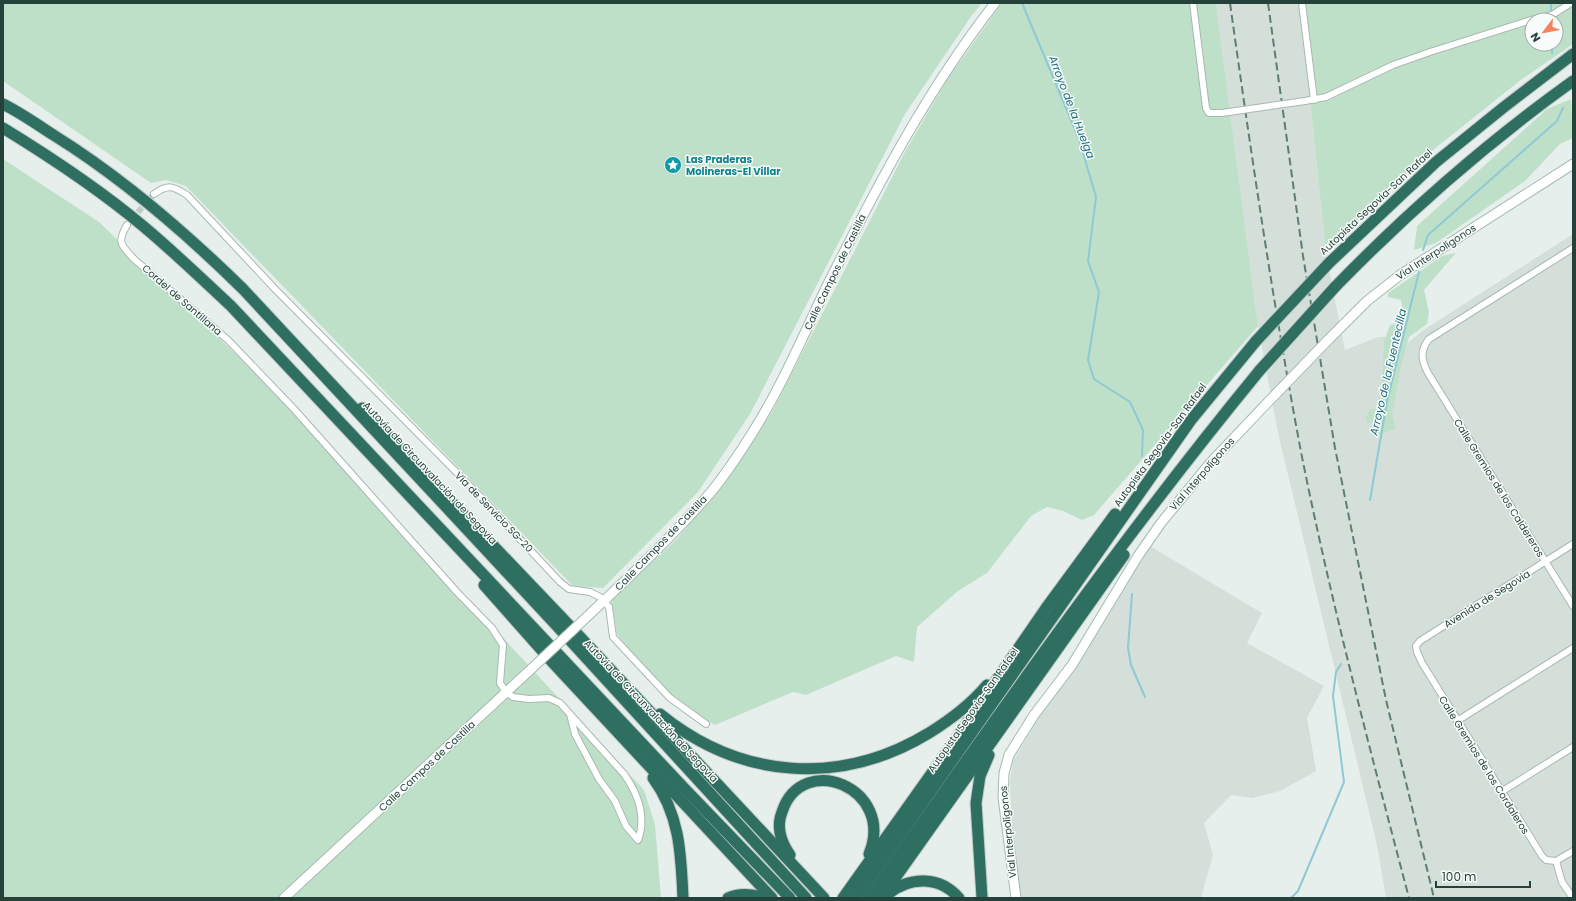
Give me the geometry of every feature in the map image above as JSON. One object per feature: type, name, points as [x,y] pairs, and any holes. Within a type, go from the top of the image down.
[{"type":"highway","name":"Autopista Segovia-San Rafael","points":[[851,896],[1191,420],[1256,341],[1329,263],[1436,162],[1573,54]]},
{"type":"highway","points":[[869,898],[968,756],[1073,611],[1203,438],[1260,370],[1362,259],[1451,177],[1531,111],[1573,81]]},
{"type":"highway","name":"Autovía de Circunvalación de Segovia","points":[[5,105],[98,164],[157,211],[217,264],[289,336],[373,430],[562,631],[806,898]]},
{"type":"highway","points":[[3,128],[85,181],[142,226],[170,249],[245,320],[685,789],[790,898]]},
{"type":"highway","points":[[289,336],[375,421],[586,642],[824,898]]},
{"type":"highway","points":[[858,877],[1126,498],[1191,420]]},
{"type":"highway","points":[[882,898],[1148,522],[1203,438]]},
{"type":"highway","points":[[359,443],[534,642],[772,898]]},
{"type":"highway","points":[[586,642],[653,708],[671,723],[695,739],[746,761],[776,767],[828,767],[854,764],[898,750],[943,724],[986,687],[1044,612]]},
{"type":"highway","points":[[982,898],[976,811],[977,791],[983,766],[1029,690]]},
{"type":"highway","points":[[614,727],[655,780],[672,813],[678,839],[683,898]]},
{"type":"highway","points":[[812,884],[783,844],[780,836],[779,821],[788,799],[800,788],[814,782],[827,781],[843,784],[859,795],[868,808],[873,822],[874,840],[851,896]]},
{"type":"highway","points":[[977,791],[985,898]]},
{"type":"highway","points":[[882,898],[892,890],[906,883],[923,880],[931,881],[946,887],[959,898]]},
{"type":"highway","points":[[728,898],[751,894],[764,898]]},
{"type":"main road","name":"Calle Campos de Castilla","points":[[284,898],[591,614],[676,530],[712,491],[748,439],[773,398],[848,244],[909,131],[957,55],[995,3]]},
{"type":"main road","name":"Vial Interpolígonos","points":[[1016,898],[1003,797],[1004,772],[1009,755],[1034,715],[1072,666],[1138,556],[1160,523],[1211,462],[1368,300],[1400,275],[1573,164]]},
{"type":"street","points":[[1192,3],[1206,108],[1209,113],[1222,113],[1326,97],[1393,65],[1460,42],[1548,16],[1558,12],[1571,3]]},
{"type":"street","points":[[1302,3],[1314,100]]},
{"type":"street","name":"Vía de Servicio SG-20","points":[[154,194],[162,188],[169,186],[178,189],[187,195],[276,290],[473,489],[560,582],[569,589],[590,592],[599,596],[604,601]]},
{"type":"street","name":"Cordel de Santillana","points":[[127,225],[122,234],[122,247],[228,340],[294,409],[456,591],[492,628],[503,645],[500,682],[506,692]]},
{"type":"street","name":"Calle Gremios de los Caldereros","points":[[1573,248],[1429,339],[1422,351],[1425,368],[1573,606]]},
{"type":"street","name":"Avenida de Segovia","points":[[1420,641],[1573,544]]},
{"type":"street","points":[[604,601],[609,607],[613,637],[670,698],[706,724]]},
{"type":"street","name":"Calle Gremios de los Cordaleros","points":[[1420,641],[1416,646],[1422,663],[1457,721],[1542,856],[1546,860],[1556,861]]},
{"type":"street","points":[[1457,721],[1573,648]]},
{"type":"street","points":[[506,692],[513,697],[529,699],[549,698],[560,703],[570,714],[624,774],[632,785],[639,803],[642,821],[638,840],[626,826],[615,801],[599,779],[575,734],[570,714]]},
{"type":"street","points":[[1501,792],[1573,747]]},
{"type":"street","points":[[1573,851],[1556,861],[1562,882],[1573,898]]},
{"type":"shaded area","points":[[1216,3],[1300,3],[1326,254],[1345,350],[1378,337],[1393,336],[1384,363],[1422,331],[1573,234],[1573,898],[1386,898],[1377,845],[1278,433],[1258,326]]},
{"type":"shaded area","points":[[1143,542],[1262,613],[1247,643],[1324,686],[1307,718],[1316,771],[1280,791],[1252,798],[1231,795],[1204,823],[1213,855],[1202,898],[1014,898],[1010,781],[1013,761]]},
{"type":"green space","points":[[3,3],[982,3],[972,15],[905,114],[750,414],[698,492],[603,588],[573,586],[186,186],[166,180],[151,183],[3,81]]},
{"type":"green space","points":[[1002,3],[1216,3],[1258,326],[1094,515],[1082,520],[1063,511],[1047,507],[1031,516],[987,573],[958,591],[917,627],[914,662],[896,656],[806,695],[793,692],[715,725],[680,705],[627,649],[617,633],[611,600],[676,540],[724,482],[772,412],[906,150],[947,80]]},
{"type":"green space","points":[[1300,3],[1573,3],[1573,44],[1564,50],[1564,12],[1524,12],[1524,52],[1561,52],[1522,79],[1418,162],[1326,254]]},
{"type":"green space","points":[[1571,99],[1573,138],[1560,144],[1525,181],[1436,243],[1414,250],[1417,226],[1547,109]]},
{"type":"green space","points":[[3,159],[99,222],[280,397],[644,790],[655,825],[661,898],[3,898]]},
{"type":"green space","points":[[1456,253],[1424,290],[1429,312],[1427,324],[1409,337],[1401,366],[1392,415],[1396,428],[1378,436],[1378,421],[1368,423],[1366,418],[1370,409],[1381,409],[1384,342],[1390,325],[1399,322],[1403,311],[1401,300],[1388,297],[1388,293],[1442,256]]},
{"type":"waterway","name":"Arroyo de la Huelga","points":[[1022,3],[1079,139],[1096,197],[1088,261],[1099,292],[1088,360],[1094,379],[1130,402],[1143,430],[1142,456]]},
{"type":"waterway","name":"Arroyo de la Fuentecilla","points":[[1551,3],[1551,10]]},
{"type":"waterway","name":"Arroyo de la Fuentecilla","points":[[1423,250],[1428,235],[1557,121],[1563,108]]},
{"type":"waterway","name":"Arroyo de la Fuentecilla","points":[[1370,500],[1387,401],[1419,272]]},
{"type":"waterway","name":"Arroyo de la Huelga","points":[[1132,594],[1128,648],[1131,665],[1145,697]]},
{"type":"waterway","name":"Arroyo de la Fuentecilla","points":[[1291,898],[1298,891],[1344,782],[1333,696],[1336,672],[1341,664]]},
{"type":"tunnel","points":[[132,219],[154,194]]},
{"type":"railway","points":[[1230,3],[1263,228],[1301,452],[1338,620],[1409,898]]},
{"type":"railway","points":[[1268,3],[1303,256],[1335,448],[1386,700],[1434,898]]},
{"type":"place","name":"Las Praderas Molineras-El Villar","points":[[673,165]]}]
